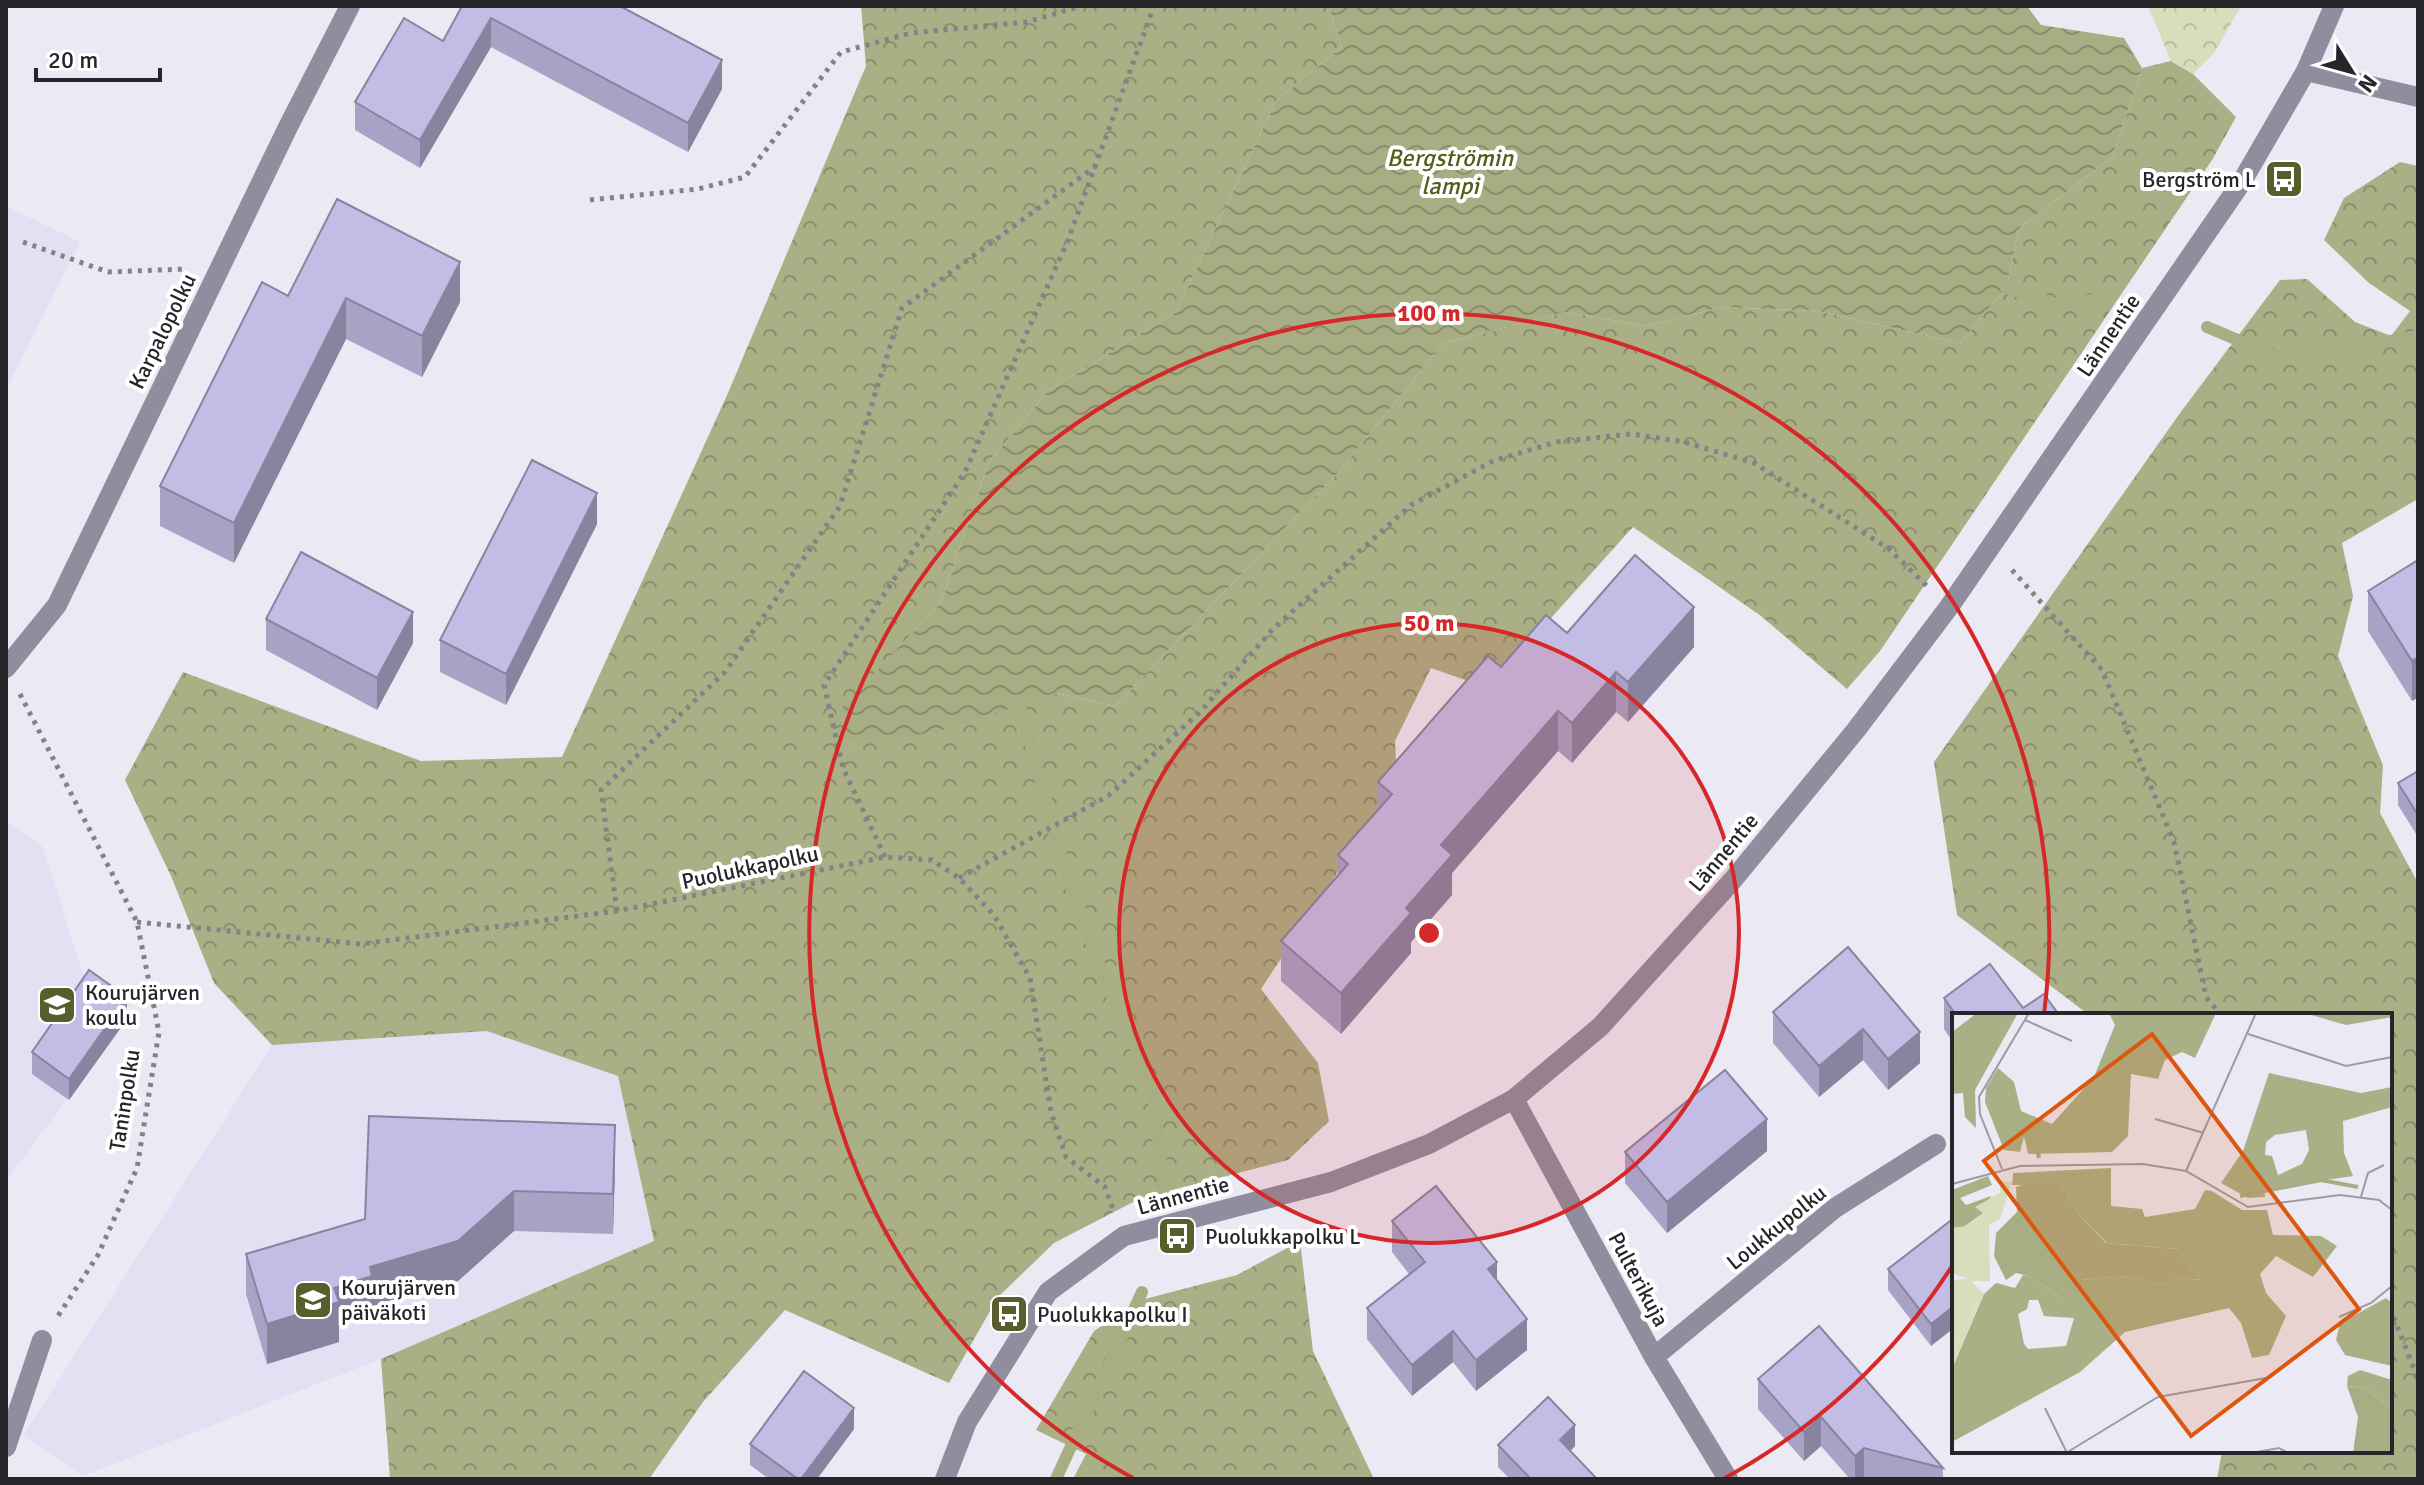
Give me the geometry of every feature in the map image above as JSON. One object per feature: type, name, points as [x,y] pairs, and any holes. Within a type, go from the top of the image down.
[{"type":"street","name":"Karpalopolku","points":[[6,668],[57,605],[350,6]]},
{"type":"street","name":"Lännentie","points":[[945,1479],[967,1422],[1048,1292],[1124,1236],[1331,1182],[1429,1144],[1514,1099],[1600,1027],[1732,881],[1856,730],[1949,607],[2241,183],[2306,71],[2334,6]]},
{"type":"street","points":[[2306,71],[2418,97]]},
{"type":"street","name":"Pulterikuja","points":[[1514,1099],[1654,1357],[1728,1479]]},
{"type":"street","name":"Loukkupolku","points":[[1654,1357],[1835,1208],[1936,1144]]},
{"type":"street","points":[[6,1447],[42,1340]]},
{"type":"path","points":[[590,200],[698,189],[745,177],[841,52],[911,33],[1027,22],[1081,6]]},
{"type":"path","points":[[885,857],[843,768],[824,685],[965,472],[1068,240],[1154,6]]},
{"type":"path","points":[[617,911],[601,790],[725,672],[840,506],[902,308],[1096,166]]},
{"type":"path","points":[[23,242],[108,272],[220,267]]},
{"type":"path","points":[[959,878],[1108,796],[1200,712],[1273,629],[1411,505],[1493,461],[1556,442],[1631,434],[1684,442],[1754,463],[1889,549],[1949,607]]},
{"type":"path","points":[[1990,545],[2102,670],[2174,842],[2206,997],[2219,1013]]},
{"type":"path","name":"Taninpolku","points":[[6,668],[137,922],[159,1032],[137,1168],[98,1255],[42,1340]]},
{"type":"path","name":"Puolukkapolku","points":[[137,922],[361,944],[617,911],[885,857],[932,860],[959,878],[994,915],[1030,978],[1051,1112],[1066,1157],[1105,1187],[1124,1236]]},
{"type":"path","points":[[2392,1313],[2418,1379]]},
{"type":"shaded area","points":[[6,206],[80,242],[6,390]]},
{"type":"shaded area","name":"Kourujärven koulu","points":[[6,820],[42,846],[89,992],[127,1019],[6,1181]]},
{"type":"shaded area","name":"Kourujärven päiväkoti","points":[[487,1031],[618,1076],[654,1241],[381,1359],[83,1476],[23,1436],[272,1045]]},
{"type":"green space","points":[[861,6],[1329,6],[1342,47],[1276,101],[1176,312],[1048,391],[989,462],[942,601],[828,724],[855,746],[1056,693],[1115,706],[1337,474],[1443,343],[1566,312],[1646,326],[1722,307],[1818,311],[1960,343],[2006,288],[2019,228],[2112,157],[2142,68],[2171,61],[2193,74],[2236,117],[2212,160],[1880,651],[1847,689],[1761,616],[1633,527],[1488,688],[1431,668],[1395,741],[1397,782],[1261,989],[1318,1063],[1329,1121],[1288,1160],[1141,1198],[1054,1243],[998,1297],[949,1383],[785,1310],[703,1402],[649,1479],[390,1479],[381,1359],[654,1241],[618,1076],[487,1031],[272,1045],[214,983],[171,876],[125,780],[183,672],[421,761],[562,757],[728,393],[866,66]]},
{"type":"green space","points":[[2148,6],[2241,6],[2215,52],[2193,74],[2171,61]]},
{"type":"green space","points":[[2400,162],[2418,166],[2418,499],[2342,543],[2353,596],[2338,656],[2383,765],[2380,813],[2418,883],[2418,1479],[2217,1479],[2222,1453],[2392,1453],[2392,1013],[2086,1013],[1957,915],[1934,762],[2180,413],[2280,280],[2307,279],[2355,322],[2391,336],[2410,311],[2369,283],[2324,240],[2344,198]]},
{"type":"green space","points":[[1300,1241],[1313,1351],[1374,1479],[1073,1479],[1086,1454],[1036,1430],[1094,1331],[1141,1300],[1237,1275]]},
{"type":"water","name":"Bergströmin lampi","points":[[1329,6],[2027,6],[2041,25],[2124,38],[2142,68],[2112,157],[2019,228],[2006,288],[1960,343],[1818,311],[1722,307],[1646,326],[1566,312],[1443,343],[1337,474],[1115,706],[1056,693],[948,729],[855,746],[827,724],[942,601],[989,462],[1048,391],[1176,312],[1276,101],[1342,47]]},
{"type":"building","points":[[462,6],[620,6],[722,60],[688,123],[491,18],[420,140],[355,102],[404,18],[443,41]]},
{"type":"building","points":[[337,199],[460,262],[422,336],[346,298],[234,523],[160,486],[262,282],[288,296]]},
{"type":"building","points":[[532,460],[597,493],[506,674],[440,640]]},
{"type":"building","points":[[301,552],[413,612],[377,678],[266,619]]},
{"type":"building","points":[[1635,555],[1694,607],[1628,682],[1616,672],[1572,723],[1558,711],[1441,845],[1452,855],[1406,908],[1411,913],[1341,993],[1281,941],[1348,864],[1338,855],[1392,794],[1378,782],[1488,656],[1501,667],[1546,615],[1567,633]]},
{"type":"building","points":[[2418,560],[2418,657],[2412,661],[2368,591]]},
{"type":"building","points":[[2418,771],[2418,815],[2398,783]]},
{"type":"building","points":[[1848,947],[1920,1032],[1888,1059],[1863,1029],[1819,1066],[1773,1012]]},
{"type":"building","points":[[1990,964],[2023,1008],[2044,994],[2058,1013],[1955,1013],[1944,998]]},
{"type":"building","points":[[89,970],[127,997],[69,1079],[32,1052]]},
{"type":"building","points":[[1725,1070],[1767,1119],[1667,1202],[1625,1152]]},
{"type":"building","points":[[369,1116],[615,1125],[613,1194],[514,1191],[458,1241],[370,1267],[372,1276],[334,1288],[339,1302],[267,1324],[246,1254],[365,1219]]},
{"type":"building","points":[[1436,1186],[1497,1262],[1488,1269],[1527,1319],[1476,1360],[1453,1331],[1412,1365],[1367,1308],[1425,1262],[1392,1221]]},
{"type":"building","points":[[1952,1220],[1952,1308],[1931,1324],[1888,1269]]},
{"type":"building","points":[[1819,1326],[1943,1468],[1864,1448],[1855,1456],[1821,1417],[1804,1432],[1758,1379]]},
{"type":"building","points":[[804,1371],[854,1408],[798,1479],[750,1444]]},
{"type":"building","points":[[1548,1397],[1575,1425],[1560,1440],[1597,1479],[1531,1479],[1498,1445]]},
{"type":"waterway","points":[[2006,288],[2056,304],[2102,299]]},
{"type":"waterway","points":[[2207,327],[2273,355],[2332,352],[2418,336]]},
{"type":"waterway","points":[[1020,705],[1061,857],[1102,973],[1153,1087],[1164,1193]]},
{"type":"waterway","points":[[1056,1479],[1142,1292]]},
{"type":"place","name":"Bergström L","points":[[2284,179]]},
{"type":"place","name":"Kourujärven koulu","points":[[57,1005]]},
{"type":"place","name":"Puolukkapolku L","points":[[1177,1236]]},
{"type":"place","name":"Kourujärven päiväkoti","points":[[313,1300]]},
{"type":"place","name":"Puolukkapolku I","points":[[1009,1314]]}]
